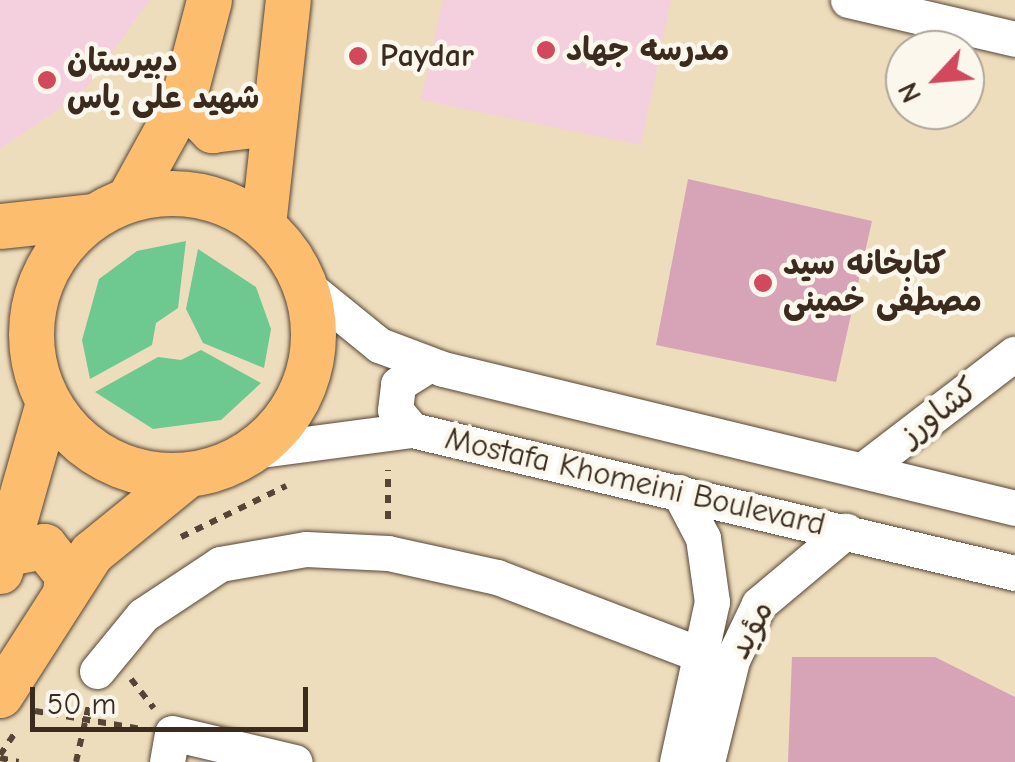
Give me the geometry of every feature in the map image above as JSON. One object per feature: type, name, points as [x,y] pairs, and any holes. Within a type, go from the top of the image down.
[{"type":"main road","points":[[65,592],[66,574],[44,546],[4,562],[40,281],[111,207],[182,100],[210,0]]},
{"type":"main road","points":[[263,226],[270,110],[288,0]]},
{"type":"main road","points":[[182,100],[194,118],[234,132],[270,110]]},
{"type":"main road","points":[[0,226],[176,192],[222,202],[263,226],[304,284],[312,358],[280,426],[252,451],[187,475],[91,553],[65,592],[14,702]]},
{"type":"main road","points":[[27,371],[107,460],[187,475]]},
{"type":"street","points":[[848,0],[1015,38]]},
{"type":"street","name":"Mostafa Khomeini Boulevard","points":[[304,284],[379,345],[430,365],[1015,508]]},
{"type":"street","name":"کشاورز","points":[[864,469],[1014,354]]},
{"type":"street","points":[[412,430],[395,410],[398,384],[430,365]]},
{"type":"street","name":"Mostafa Khomeini Boulevard","points":[[252,451],[412,430],[1015,573]]},
{"type":"street","name":"مؤید","points":[[676,762],[704,656],[712,602],[703,538],[679,492]]},
{"type":"street","name":"مؤید","points":[[707,762],[732,660],[759,604],[846,531]]},
{"type":"street","points":[[97,671],[144,615],[220,564],[306,549],[388,552],[497,577],[704,656]]},
{"type":"street","points":[[170,748],[296,762]]},
{"type":"path","points":[[388,470],[388,552]]},
{"type":"path","points":[[76,762],[97,671]]},
{"type":"path","points":[[14,702],[86,720],[170,748]]},
{"type":"path","points":[[0,758],[19,762]]},
{"type":"shaded area","name":"دبیرستان شهید علی یاس","points":[[0,0],[150,0],[82,94],[0,149]]},
{"type":"shaded area","name":"مدرسه جهاد","points":[[443,0],[671,0],[641,145],[421,100]]},
{"type":"green space","points":[[186,241],[178,308],[156,323],[152,345],[90,379],[82,340],[99,279],[137,251]]},
{"type":"green space","points":[[198,249],[256,287],[271,329],[264,368],[203,343],[186,309]]},
{"type":"green space","points":[[201,350],[261,383],[221,420],[153,429],[95,392],[158,357],[181,360]]},
{"type":"building","name":"کتابخانه سید مصطفی خمینی","points":[[688,179],[872,221],[836,382],[656,345]]},
{"type":"building","points":[[792,657],[935,657],[1015,697],[1015,762],[788,762]]},
{"type":"place","name":"مدرسه جهاد","points":[[546,50]]},
{"type":"place","name":"Paydar","points":[[358,56]]},
{"type":"place","name":"دبیرستان شهید علی یاس","points":[[47,80]]},
{"type":"place","name":"کتابخانه سید مصطفی خمینی","points":[[763,283]]}]
